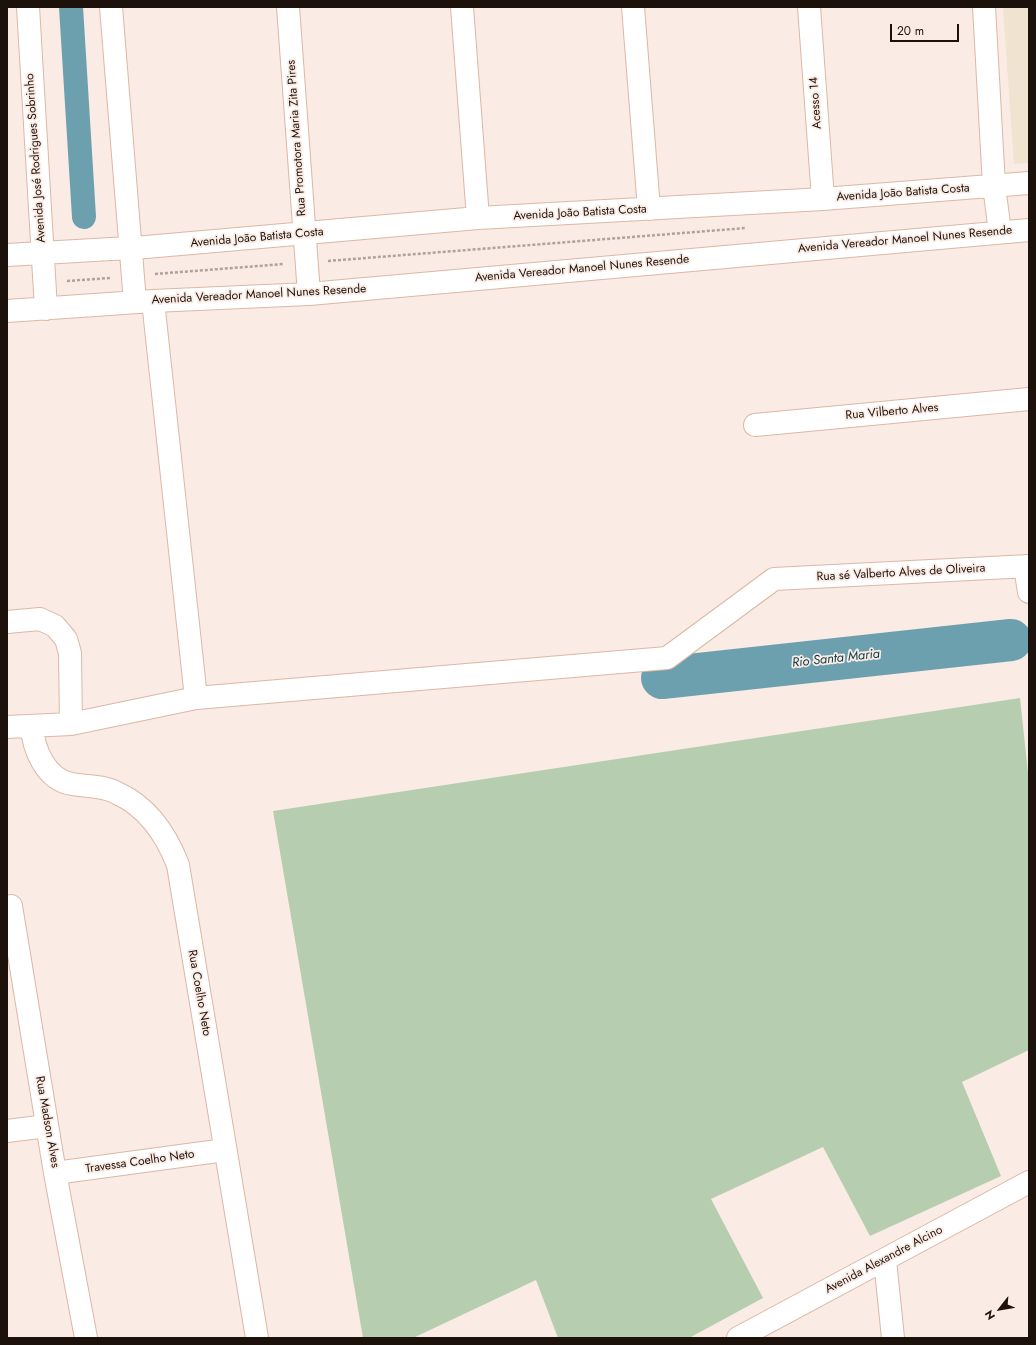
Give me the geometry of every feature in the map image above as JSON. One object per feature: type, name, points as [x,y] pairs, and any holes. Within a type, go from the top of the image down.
[{"type":"street","name":"Avenida José Rodrigues Sobrinho","points":[[28,7],[46,309]]},
{"type":"street","points":[[7,727],[71,724],[196,698],[144,302],[133,276],[132,248],[111,7]]},
{"type":"street","name":"Rua Promotora Maria Zita Pires","points":[[288,7],[309,294]]},
{"type":"street","points":[[462,7],[478,218]]},
{"type":"street","points":[[633,7],[649,209]]},
{"type":"street","name":"Acesso 14","points":[[809,7],[823,199]]},
{"type":"street","points":[[984,7],[994,186],[1000,232]]},
{"type":"street","name":"Avenida João Batista Costa","points":[[7,255],[132,248],[478,218],[823,199],[1029,183]]},
{"type":"street","name":"Avenida Vereador Manoel Nunes Resende","points":[[7,311],[144,302],[309,294],[1029,230]]},
{"type":"street","name":"Rua Vilberto Alves","points":[[755,425],[1029,399]]},
{"type":"street","points":[[1027,566],[1029,592]]},
{"type":"street","name":"Rua sé Valberto Alves de Oliveira","points":[[196,698],[667,658],[774,579],[1027,566]]},
{"type":"street","points":[[7,622],[40,619],[55,626],[66,639],[70,653],[71,724]]},
{"type":"street","name":"Rua Coelho Neto","points":[[32,726],[36,749],[40,759],[53,774],[71,784],[98,786],[128,799],[155,821],[166,838],[178,865],[257,1338]]},
{"type":"street","name":"Rua Madson Alves","points":[[11,906],[47,1126],[86,1338]]},
{"type":"street","points":[[7,1131],[47,1126]]},
{"type":"street","name":"Travessa Coelho Neto","points":[[56,1173],[225,1150]]},
{"type":"street","name":"Avenida Alexandre Alcino","points":[[738,1338],[1029,1182]]},
{"type":"street","points":[[885,1260],[893,1338]]},
{"type":"path","points":[[44,283],[750,228]]},
{"type":"shaded area","points":[[1003,7],[1029,7],[1029,163],[1014,164]]},
{"type":"green space","points":[[1020,698],[1029,782],[1029,1050],[962,1082],[1001,1176],[870,1236],[823,1147],[711,1199],[763,1298],[689,1338],[558,1338],[536,1280],[413,1338],[363,1338],[273,811]]},
{"type":"waterway","points":[[71,7],[84,217]]},
{"type":"waterway","name":"Rio Santa Maria","points":[[662,678],[1011,640]]}]
